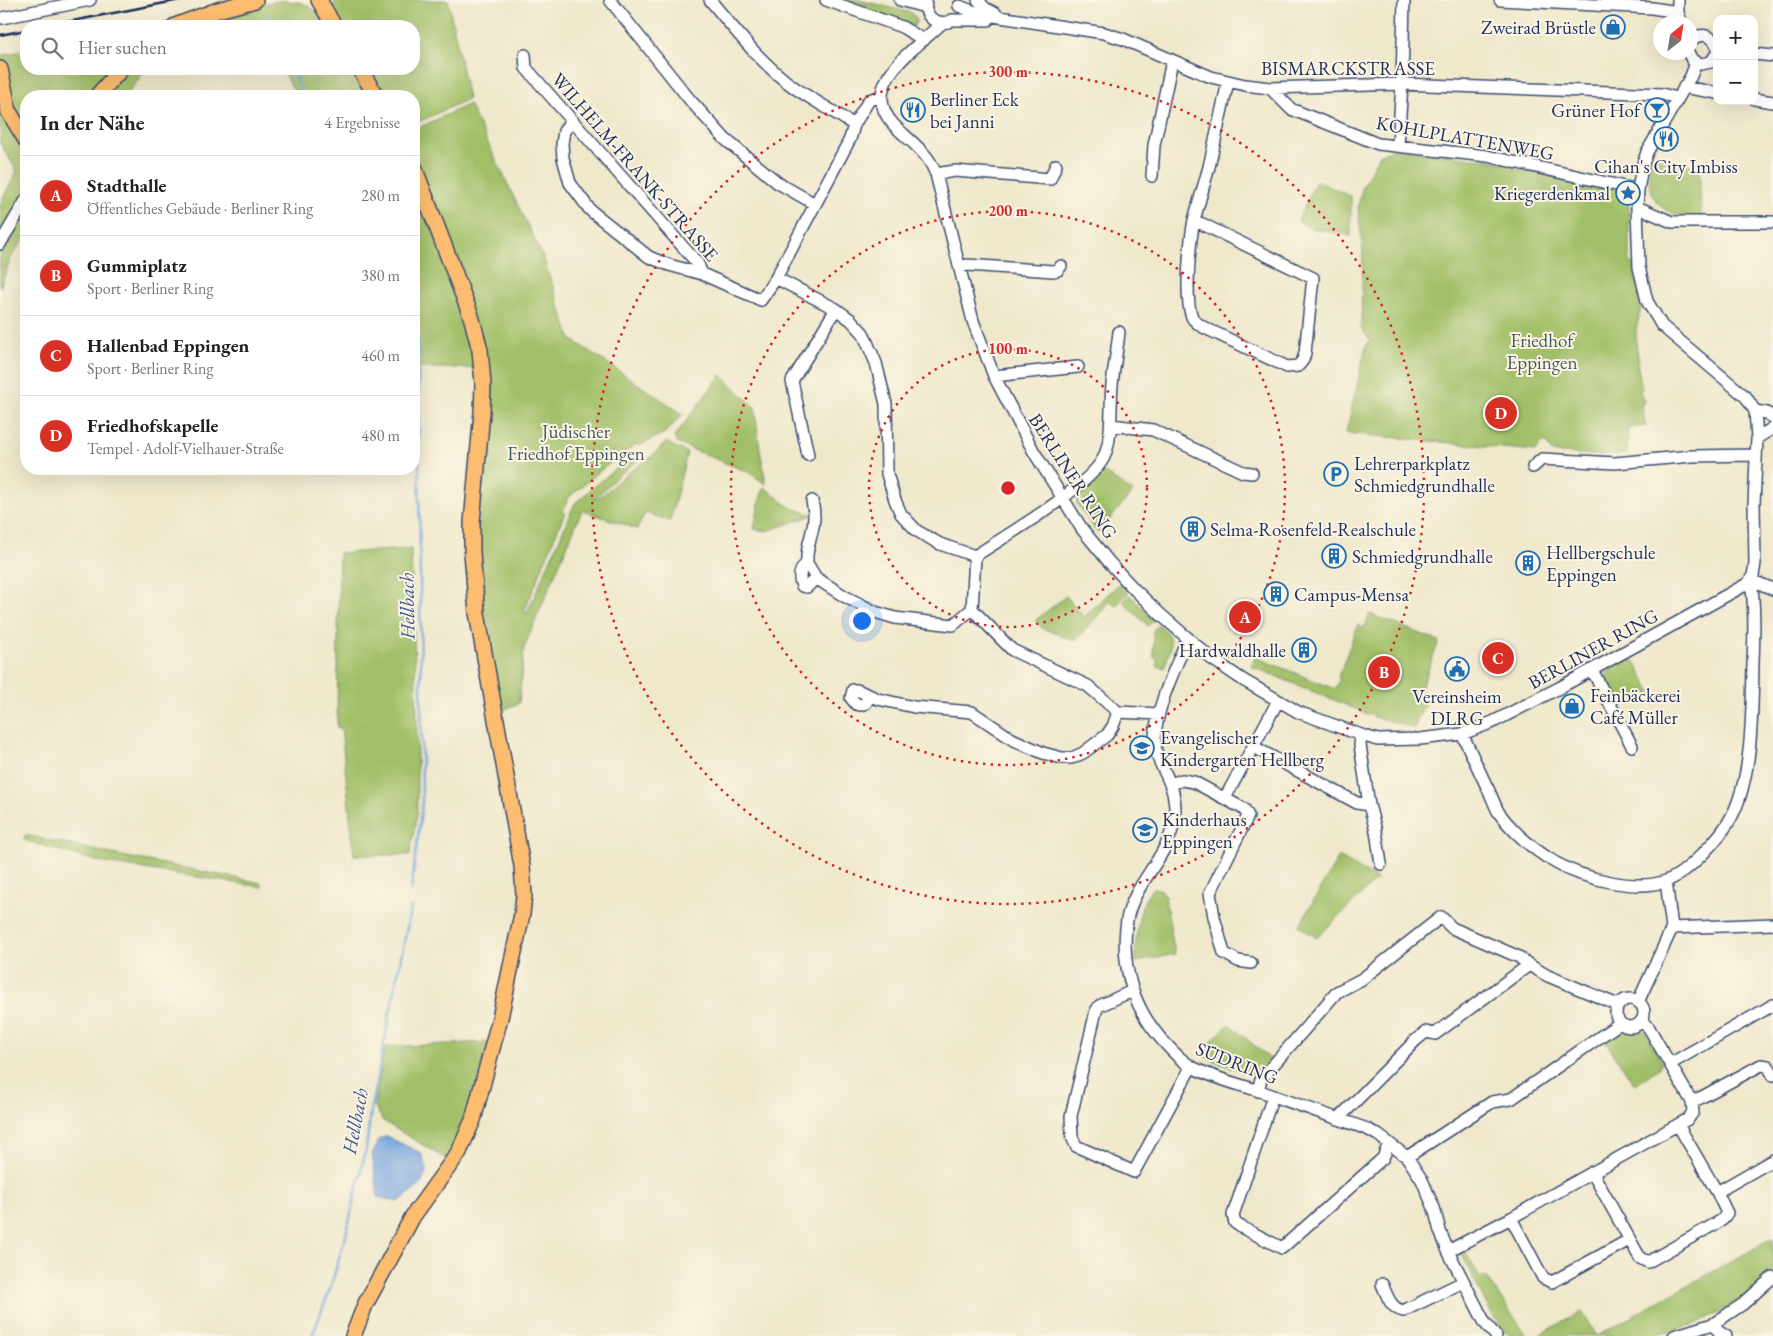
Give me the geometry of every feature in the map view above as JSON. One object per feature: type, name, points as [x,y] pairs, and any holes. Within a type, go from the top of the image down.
[{"type":"main road","points":[[191,20],[218,10],[255,0]]},
{"type":"main road","points":[[319,0],[331,20]]},
{"type":"main road","points":[[0,69],[9,112],[20,130]]},
{"type":"main road","points":[[102,90],[116,75]]},
{"type":"main road","points":[[364,75],[372,90]]},
{"type":"main road","points":[[352,1336],[365,1305],[413,1216],[459,1152],[473,1120],[500,1018],[522,914],[524,895],[522,866],[473,583],[472,522],[483,384],[480,350],[470,316],[420,183]]},
{"type":"street","points":[[2,18],[90,0]]},
{"type":"street","points":[[610,0],[690,100],[724,139],[778,183],[815,204]]},
{"type":"street","points":[[710,0],[774,70],[795,88],[854,124]]},
{"type":"street","points":[[826,0],[902,27],[921,38]]},
{"type":"street","points":[[900,0],[927,8],[935,21],[947,21]]},
{"type":"street","points":[[978,0],[985,8],[1000,16]]},
{"type":"street","points":[[1398,145],[1404,0]]},
{"type":"street","points":[[1500,0],[1679,11]]},
{"type":"street","points":[[959,2],[957,14],[921,38],[891,71],[885,82],[882,96],[869,100],[854,124],[850,139],[776,278],[836,309],[851,320],[863,333],[876,363],[886,404],[886,474],[902,514],[917,530],[940,544],[975,556]]},
{"type":"street","name":"BISMARCKSTRASSE","points":[[959,2],[980,14],[1104,33],[1211,77],[1228,82],[1270,88],[1402,84],[1662,94],[1677,98]]},
{"type":"street","points":[[921,38],[927,8]]},
{"type":"street","name":"BISMARCKSTRASSE","points":[[947,21],[1029,21]]},
{"type":"street","points":[[1698,36],[1705,35],[1713,40]]},
{"type":"street","points":[[1758,54],[1773,56]]},
{"type":"street","name":"WILHELM-FRANK-STRASSE","points":[[526,55],[526,68],[698,264],[702,274],[761,300],[776,278]]},
{"type":"street","points":[[1692,60],[1701,64],[1709,63],[1713,60]]},
{"type":"street","points":[[1152,176],[1154,145],[1172,61]]},
{"type":"street","points":[[1462,734],[1498,812],[1516,832],[1535,849],[1558,864],[1588,876],[1615,883],[1642,885],[1666,881],[1693,864],[1712,844],[1732,815],[1741,793],[1746,773],[1753,691],[1754,603],[1751,580],[1755,563],[1754,504],[1757,438],[1755,411],[1746,397],[1662,326],[1647,302],[1639,267],[1636,207],[1647,152],[1696,63]]},
{"type":"street","points":[[1194,220],[1313,278],[1304,360],[1298,366],[1287,367],[1203,328],[1193,320],[1189,309],[1190,241],[1194,220],[1209,167],[1228,82]]},
{"type":"street","points":[[1684,87],[1713,92]]},
{"type":"street","name":"KOHLPLATTENWEG","points":[[1270,88],[1291,109],[1378,144],[1487,156],[1638,190]]},
{"type":"street","name":"BERLINER RING","points":[[882,96],[887,115],[893,124],[926,155],[936,174],[961,267],[973,321],[994,376],[1034,452],[1082,529],[1110,562],[1161,615],[1212,659],[1278,701],[1314,718],[1361,736],[1378,740],[1420,739],[1462,734],[1498,719],[1592,670],[1668,627],[1743,588],[1751,580]]},
{"type":"street","points":[[1758,100],[1773,102]]},
{"type":"street","points":[[571,121],[564,130],[563,158],[570,183],[590,210],[649,257],[669,265],[702,274]]},
{"type":"street","points":[[936,174],[955,170],[1050,179],[1056,165]]},
{"type":"street","points":[[1636,207],[1672,222],[1773,222]]},
{"type":"street","points":[[0,244],[20,210]]},
{"type":"street","points":[[961,267],[1053,271],[1058,270],[1061,266]]},
{"type":"street","points":[[808,455],[792,381],[836,309]]},
{"type":"street","points":[[975,556],[1062,498],[1088,478],[1100,464],[1105,456],[1110,425],[1112,384],[1119,332]]},
{"type":"street","points":[[994,376],[1078,367]]},
{"type":"street","points":[[1755,411],[1767,413],[1773,418]]},
{"type":"street","points":[[1110,425],[1153,430],[1243,472],[1252,473]]},
{"type":"street","points":[[1757,438],[1773,428]]},
{"type":"street","points":[[1533,467],[1542,459],[1615,463],[1692,456],[1756,455]]},
{"type":"street","points":[[812,501],[815,513],[814,528],[806,558],[816,578],[844,596],[868,608],[895,618],[953,626],[972,609],[975,556]]},
{"type":"street","points":[[1751,580],[1773,589]]},
{"type":"street","points":[[972,609],[1012,650],[1088,686],[1118,712],[1159,714]]},
{"type":"street","name":"SÜDRING","points":[[1188,638],[1159,714],[1155,741],[1162,767],[1171,784],[1174,821],[1170,834],[1134,897],[1127,918],[1126,966],[1132,990],[1141,1012],[1154,1032],[1175,1054],[1191,1067],[1223,1080],[1367,1129],[1407,1157],[1422,1180],[1434,1208],[1448,1251],[1463,1282],[1485,1323],[1496,1336]]},
{"type":"street","points":[[1592,670],[1632,746]]},
{"type":"street","points":[[868,696],[914,707],[972,712],[1012,739],[1043,753],[1062,758],[1072,758],[1083,754],[1107,735],[1113,726],[1118,712]]},
{"type":"street","points":[[1225,798],[1278,701]]},
{"type":"street","points":[[1361,736],[1360,745],[1368,805],[1376,831],[1381,864]]},
{"type":"street","points":[[1254,747],[1357,803],[1368,805]]},
{"type":"street","points":[[1171,784],[1182,780],[1194,782],[1244,808],[1248,816],[1210,893],[1214,917],[1224,953],[1238,961],[1250,963]]},
{"type":"street","points":[[1638,1002],[1672,928],[1666,881]]},
{"type":"street","points":[[1258,1091],[1261,1079],[1336,992],[1362,979],[1441,917],[1452,928],[1519,957],[1548,976],[1618,1005]]},
{"type":"street","points":[[1672,928],[1773,924]]},
{"type":"street","points":[[1338,1119],[1416,1040],[1426,1032],[1435,1034],[1529,965]]},
{"type":"street","points":[[1132,990],[1099,1006],[1096,1011],[1071,1116],[1072,1137],[1076,1146],[1134,1172],[1191,1067]]},
{"type":"street","points":[[1627,999],[1638,1002],[1643,1011],[1641,1021],[1631,1027],[1620,1023],[1616,1014],[1618,1005],[1627,999]]},
{"type":"street","points":[[1670,1064],[1773,1005]]},
{"type":"street","points":[[1448,1251],[1688,1119],[1693,1112],[1692,1102],[1649,1028],[1641,1021]]},
{"type":"street","points":[[1407,1157],[1492,1102],[1511,1099],[1620,1023]]},
{"type":"street","points":[[1692,1102],[1761,1065],[1768,1066],[1773,1075]]},
{"type":"street","points":[[1273,1096],[1233,1215],[1235,1223],[1241,1228],[1282,1248],[1383,1158],[1389,1143]]},
{"type":"street","points":[[1592,1172],[1640,1258],[1648,1262],[1722,1220],[1727,1213],[1678,1125]]},
{"type":"street","points":[[1716,1192],[1773,1160]]},
{"type":"street","points":[[1511,1218],[1543,1278],[1552,1282],[1629,1240]]},
{"type":"street","points":[[1674,1336],[1713,1324],[1743,1304],[1773,1277]]},
{"type":"street","points":[[1382,1284],[1391,1304],[1396,1309],[1403,1311],[1463,1282]]},
{"type":"street","points":[[1713,1324],[1719,1332],[1726,1336]]},
{"type":"green space","points":[[335,0],[448,0],[468,99],[420,121],[420,90],[378,90],[369,75],[420,75],[420,20],[338,20],[333,8]]},
{"type":"green space","points":[[837,0],[859,0],[912,13],[917,20],[914,26],[906,25]]},
{"type":"green space","points":[[278,1],[301,3],[313,9],[324,20],[207,20],[257,5]]},
{"type":"green space","points":[[20,51],[20,75],[142,75],[130,90],[20,90],[20,245],[12,256],[0,288],[0,204],[17,171],[0,143],[0,56]]},
{"type":"green space","points":[[285,75],[360,75],[368,90],[294,90]]},
{"type":"green space","name":"Jüdischer Friedhof Eppingen","points":[[469,104],[542,255],[571,339],[683,414],[666,432],[639,446],[636,444],[568,498],[563,511],[565,512],[524,612],[527,613],[575,503],[614,470],[639,453],[644,456],[620,474],[594,499],[601,496],[628,473],[650,458],[666,442],[687,453],[670,521],[645,513],[637,529],[582,510],[524,648],[519,703],[501,711],[484,615],[477,540],[488,403],[489,365],[478,368],[420,368],[420,182],[428,192],[420,171],[420,127]]},
{"type":"green space","name":"Friedhof Eppingen","points":[[1394,148],[1490,160],[1516,166],[1515,169],[1616,189],[1629,200],[1629,258],[1630,262],[1635,266],[1641,308],[1636,330],[1636,344],[1642,389],[1640,390],[1644,403],[1641,404],[1646,426],[1628,428],[1627,454],[1594,455],[1551,452],[1547,443],[1542,443],[1536,451],[1346,433],[1366,346],[1370,340],[1361,328],[1363,251],[1358,208],[1362,188],[1379,155]]},
{"type":"green space","points":[[1652,157],[1700,167],[1701,218],[1675,214],[1657,202],[1652,194],[1650,184]]},
{"type":"green space","points":[[1316,181],[1351,196],[1351,236],[1316,229],[1303,225],[1298,221]]},
{"type":"green space","points":[[721,375],[755,407],[766,484],[748,472],[677,443],[674,437]]},
{"type":"green space","points":[[1102,471],[1133,492],[1098,533],[1077,504],[1077,499],[1081,490]]},
{"type":"green space","points":[[764,487],[791,508],[811,514],[810,516],[768,531],[754,529]]},
{"type":"green space","points":[[411,549],[417,720],[417,814],[410,855],[354,855],[341,728],[337,728],[339,553]]},
{"type":"green space","points":[[1119,584],[1128,593],[1116,606],[1110,602],[1075,641],[1042,628],[1036,620],[1066,596],[1084,617]]},
{"type":"green space","points":[[1130,595],[1154,620],[1148,626],[1123,602]]},
{"type":"green space","points":[[1370,614],[1439,641],[1418,697],[1426,701],[1414,728],[1375,717],[1251,666],[1255,657],[1335,689],[1358,625],[1364,628]]},
{"type":"green space","points":[[1159,624],[1170,640],[1169,655],[1164,668],[1157,666],[1157,659],[1154,658],[1153,631]]},
{"type":"green space","points":[[1631,656],[1652,692],[1648,695],[1645,690],[1616,706],[1604,680],[1612,668]]},
{"type":"green space","points":[[25,835],[262,883],[262,887],[99,862],[24,840]]},
{"type":"green space","points":[[1339,857],[1377,879],[1317,938],[1299,926]]},
{"type":"green space","points":[[1153,888],[1160,889],[1165,897],[1175,954],[1136,962],[1140,913],[1143,903]]},
{"type":"green space","points":[[1229,1024],[1273,1061],[1259,1077],[1216,1062],[1199,1053]]},
{"type":"green space","points":[[1621,1029],[1645,1031],[1662,1062],[1659,1068],[1635,1085],[1604,1040]]},
{"type":"green space","points":[[489,1042],[465,1127],[446,1159],[383,1121],[374,1105],[385,1047]]},
{"type":"green space","points":[[1773,1238],[1773,1271],[1739,1301],[1696,1324],[1648,1336],[1597,1336]]},
{"type":"green space","points":[[1463,1247],[1480,1278],[1485,1276],[1527,1336],[1511,1336],[1498,1323],[1483,1298],[1460,1251]]},
{"type":"green space","points":[[1582,1312],[1597,1336],[1536,1336]]},
{"type":"water","points":[[386,1136],[421,1153],[427,1170],[421,1185],[398,1202],[378,1197],[372,1154],[379,1140]]},
{"type":"waterway","name":"Hellbach","points":[[267,15],[268,20]]},
{"type":"waterway","name":"Hellbach","points":[[293,75],[301,90]]},
{"type":"waterway","name":"Hellbach","points":[[411,891],[422,804],[419,475]]},
{"type":"waterway","name":"Hellbach","points":[[312,1336],[330,1289],[346,1235],[366,1149],[371,1108],[411,907]]},
{"type":"railway","points":[[78,20],[180,0]]},
{"type":"railway","points":[[0,35],[20,31]]},
{"type":"place","name":"Zweirad Brüstle","points":[[1613,27]]},
{"type":"place","name":"Berliner Eck bei Janni","points":[[913,110]]},
{"type":"place","name":"Grüner Hof","points":[[1657,110]]},
{"type":"place","name":"Cihan's City Imbiss","points":[[1666,139]]},
{"type":"place","name":"Kriegerdenkmal","points":[[1628,193]]},
{"type":"place","name":"Friedhofskapelle","points":[[1501,413]]},
{"type":"place","name":"Lehrerparkplatz Schmiedgrundhalle","points":[[1336,474]]},
{"type":"place","name":"Selma-Rosenfeld-Realschule","points":[[1193,529]]},
{"type":"place","name":"Schmiedgrundhalle","points":[[1334,556]]},
{"type":"place","name":"Hellbergschule Eppingen","points":[[1528,563]]},
{"type":"place","name":"Campus-Mensa","points":[[1276,594]]},
{"type":"place","name":"Stadthalle","points":[[1245,617]]},
{"type":"place","name":"Hardwaldhalle","points":[[1304,650]]},
{"type":"place","name":"Hallenbad Eppingen","points":[[1498,658]]},
{"type":"place","name":"Vereinsheim DLRG","points":[[1457,669]]},
{"type":"place","name":"Gummiplatz","points":[[1384,672]]},
{"type":"place","name":"Feinbäckerei Café Müller","points":[[1572,706]]},
{"type":"place","name":"Evangelischer Kindergarten Hellberg","points":[[1142,748]]},
{"type":"place","name":"Kinderhaus Eppingen","points":[[1145,830]]}]
